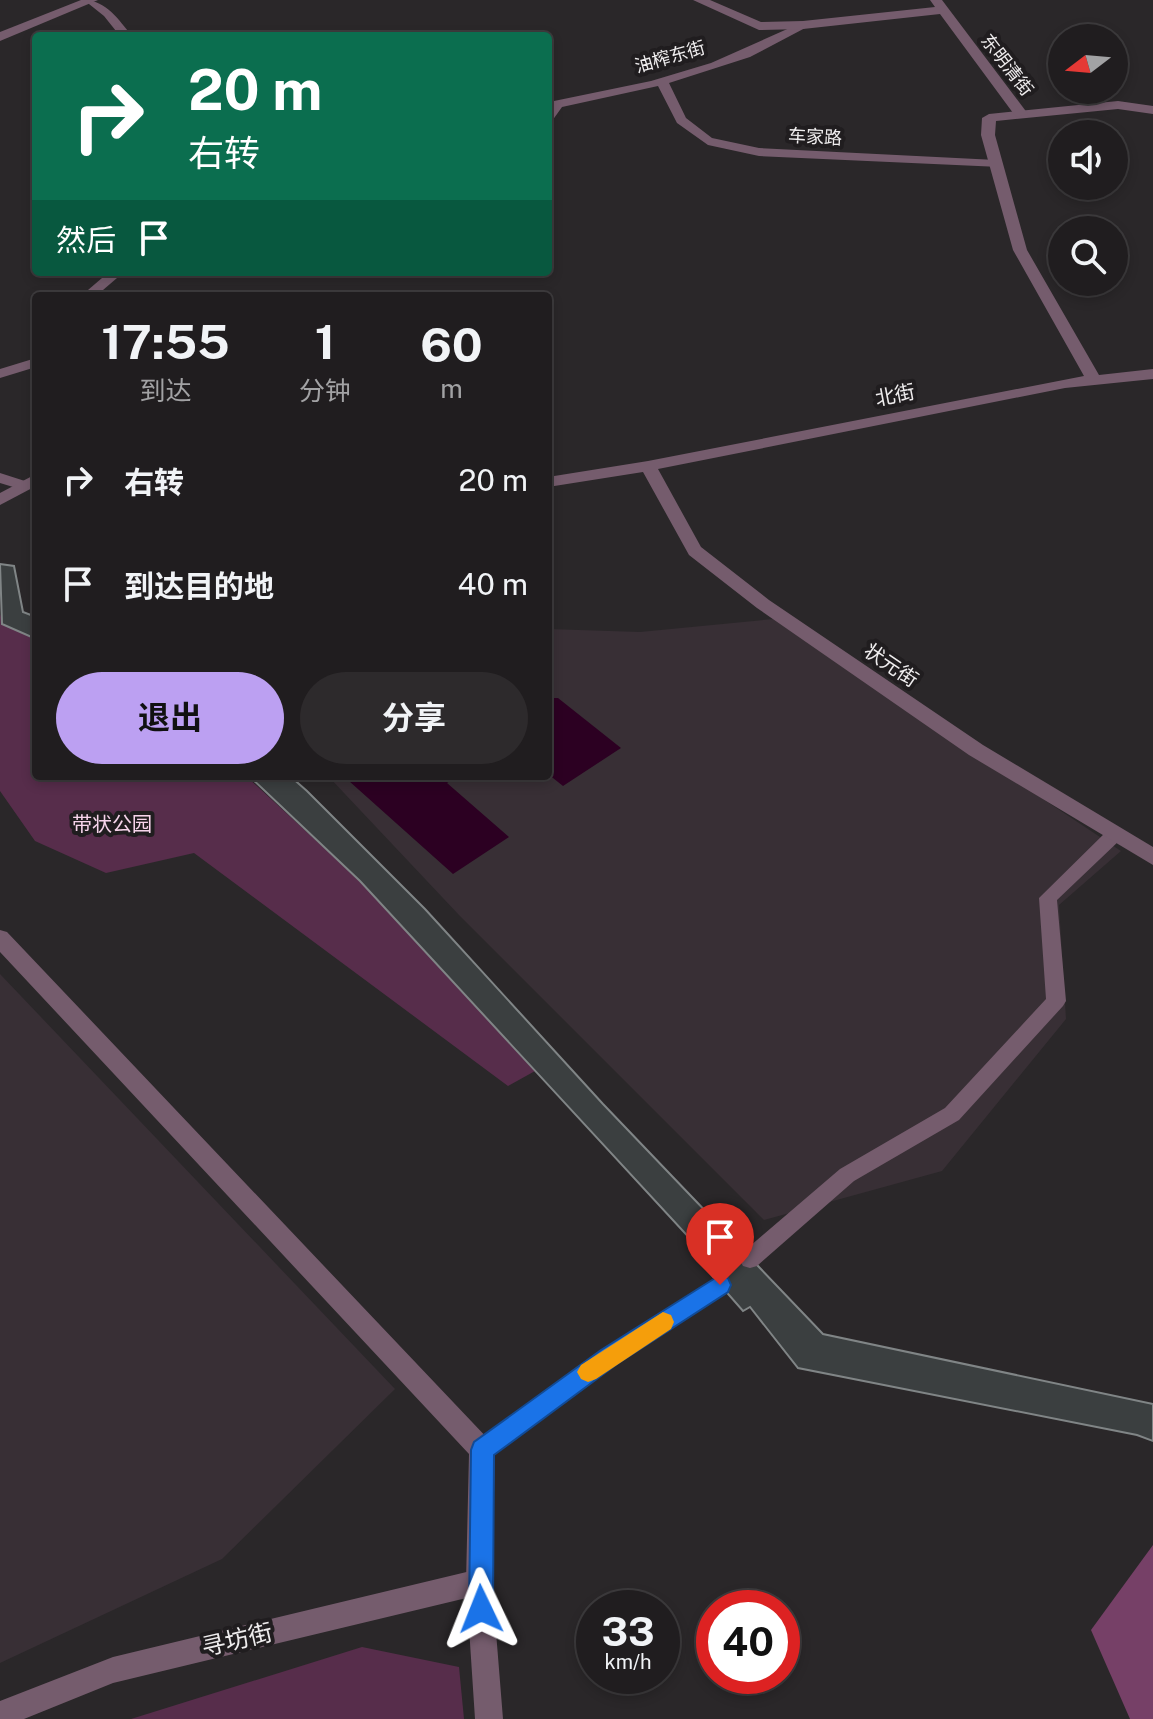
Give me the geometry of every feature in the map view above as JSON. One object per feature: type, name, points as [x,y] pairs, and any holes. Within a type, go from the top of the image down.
[{"type":"street","points":[[699,0],[759,26],[803,25],[938,5]]},
{"type":"street","points":[[0,37],[90,1]]},
{"type":"street","name":"东明清街","points":[[938,5],[1021,114]]},
{"type":"street","points":[[1094,380],[1020,250],[988,135],[989,118],[1118,105],[1153,110]]},
{"type":"street","name":"北街","points":[[552,481],[648,466],[1094,380],[1153,374]]},
{"type":"street","name":"状元街","points":[[648,466],[695,551],[763,604],[976,750],[1153,857]]},
{"type":"street","points":[[0,500],[31,481]]},
{"type":"street","points":[[0,938],[482,1450],[479,1582],[489,1719]]},
{"type":"street","name":"寻坊街","points":[[0,1715],[113,1670],[479,1582]]},
{"type":"lane","points":[[90,1],[108,14],[123,32]]},
{"type":"lane","name":"油榨东街","points":[[553,104],[663,83],[767,47],[803,25]]},
{"type":"lane","name":"车家路","points":[[663,83],[681,120],[708,141],[759,152],[996,164]]},
{"type":"lane","points":[[93,292],[112,276]]},
{"type":"lane","points":[[0,374],[32,363]]},
{"type":"lane","points":[[0,478],[31,481]]},
{"type":"lane","points":[[750,1259],[847,1175],[952,1114],[1056,1001],[1048,898],[1115,834]]},
{"type":"lane","points":[[482,1450],[609,1357],[720,1285]]},
{"type":"shaded area","points":[[773,619],[1121,851],[1059,905],[1066,1019],[942,1171],[764,1220],[459,915],[332,780],[552,780],[552,629],[640,632]]},
{"type":"shaded area","points":[[552,698],[558,698],[621,748],[563,786],[552,777]]},
{"type":"shaded area","points":[[451,780],[447,783],[509,837],[453,874],[349,781]]},
{"type":"shaded area","points":[[0,974],[395,1389],[222,1559],[0,1663]]},
{"type":"shaded area","points":[[1153,1545],[1153,1719],[1130,1719],[1091,1630]]},
{"type":"green space","name":"带状公园","points":[[0,614],[3,624],[32,637],[32,780],[250,780],[360,881],[535,1071],[508,1086],[194,853],[106,873],[35,841],[0,791]]},
{"type":"green space","points":[[362,1647],[459,1667],[464,1719],[131,1719]]},
{"type":"building","points":[[0,564],[14,566],[23,612],[32,615],[32,637],[2,624]]},
{"type":"building","points":[[253,780],[295,780],[307,791],[425,909],[603,1104],[823,1334],[1153,1404],[1153,1441],[1137,1435],[798,1368],[750,1307],[743,1311],[701,1263],[707,1257],[360,881]]},
{"type":"slow traffic","points":[[588,1372],[663,1322]]},
{"type":"route","points":[[481,1609],[482,1450],[609,1357],[720,1285]]}]
